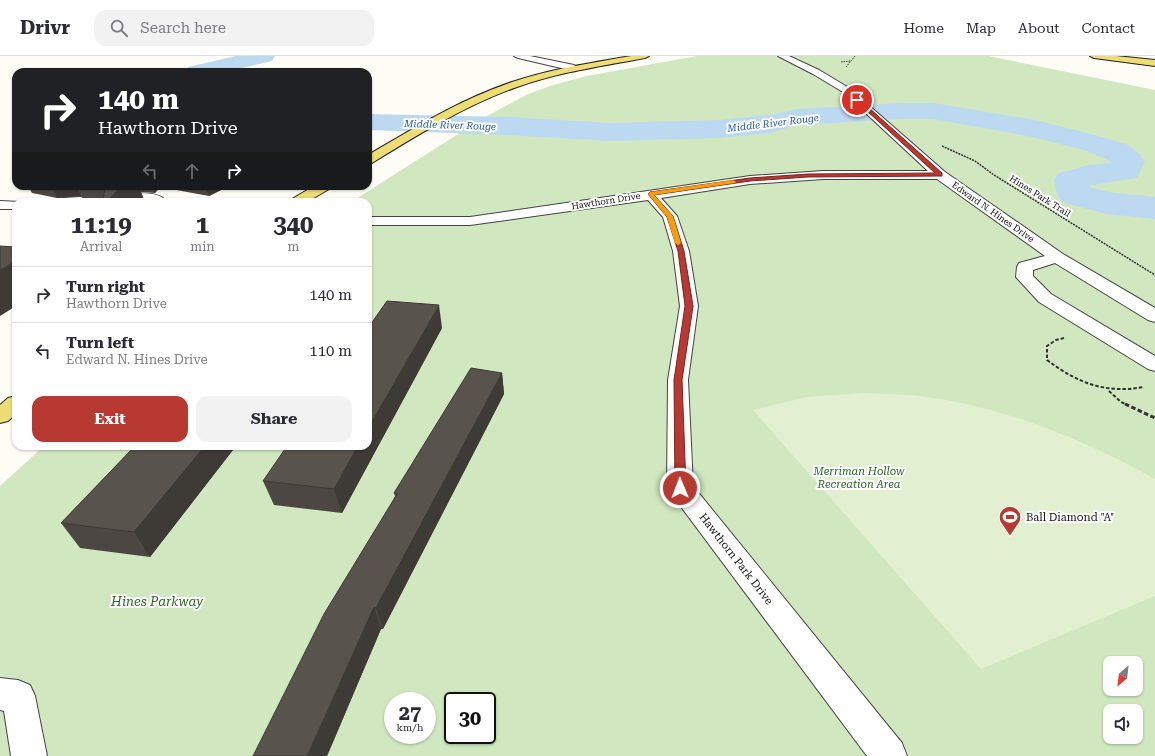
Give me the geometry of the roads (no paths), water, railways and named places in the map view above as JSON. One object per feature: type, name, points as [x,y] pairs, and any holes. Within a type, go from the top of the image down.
[{"type":"main road","points":[[372,158],[444,115],[474,100],[512,85],[574,68],[645,56]]},
{"type":"main road","points":[[1094,56],[1155,63]]},
{"type":"main road","points":[[304,198],[317,190]]},
{"type":"main road","points":[[0,416],[12,406]]},
{"type":"street","points":[[518,56],[574,68]]},
{"type":"street","name":"Edward N. Hines Drive","points":[[782,56],[830,80],[846,90],[940,175],[1057,257],[1155,316]]},
{"type":"street","name":"Hawthorn Drive","points":[[372,221],[470,220],[560,209],[650,194],[750,180],[816,175],[940,175]]},
{"type":"street","points":[[103,198],[121,190]]},
{"type":"street","name":"Hawthorn Park Drive","points":[[650,194],[670,216],[681,251],[689,306],[678,380],[680,488],[889,756]]},
{"type":"street","points":[[130,198],[149,198]]},
{"type":"street","points":[[0,205],[12,204]]},
{"type":"street","points":[[1057,257],[1025,267],[1024,277],[1045,298],[1155,365]]},
{"type":"street","points":[[0,694],[18,696],[29,756]]},
{"type":"waterway","name":"Middle River Rouge","points":[[213,68],[264,56]]},
{"type":"waterway","name":"Middle River Rouge","points":[[372,122],[508,126],[611,132],[719,129],[770,124],[798,117],[900,111],[934,111],[1035,129],[1095,144],[1117,152],[1129,162],[1125,171],[1089,175],[1071,180],[1075,194],[1106,203],[1155,208]]},
{"type":"place","name":"Ball Diamond \"A\"","points":[[1010,536]]},
{"type":"park label","name":"Merriman Hollow Recreation Area","points":[[859,477]]},
{"type":"park label","name":"Hines Parkway","points":[[157,601]]}]
